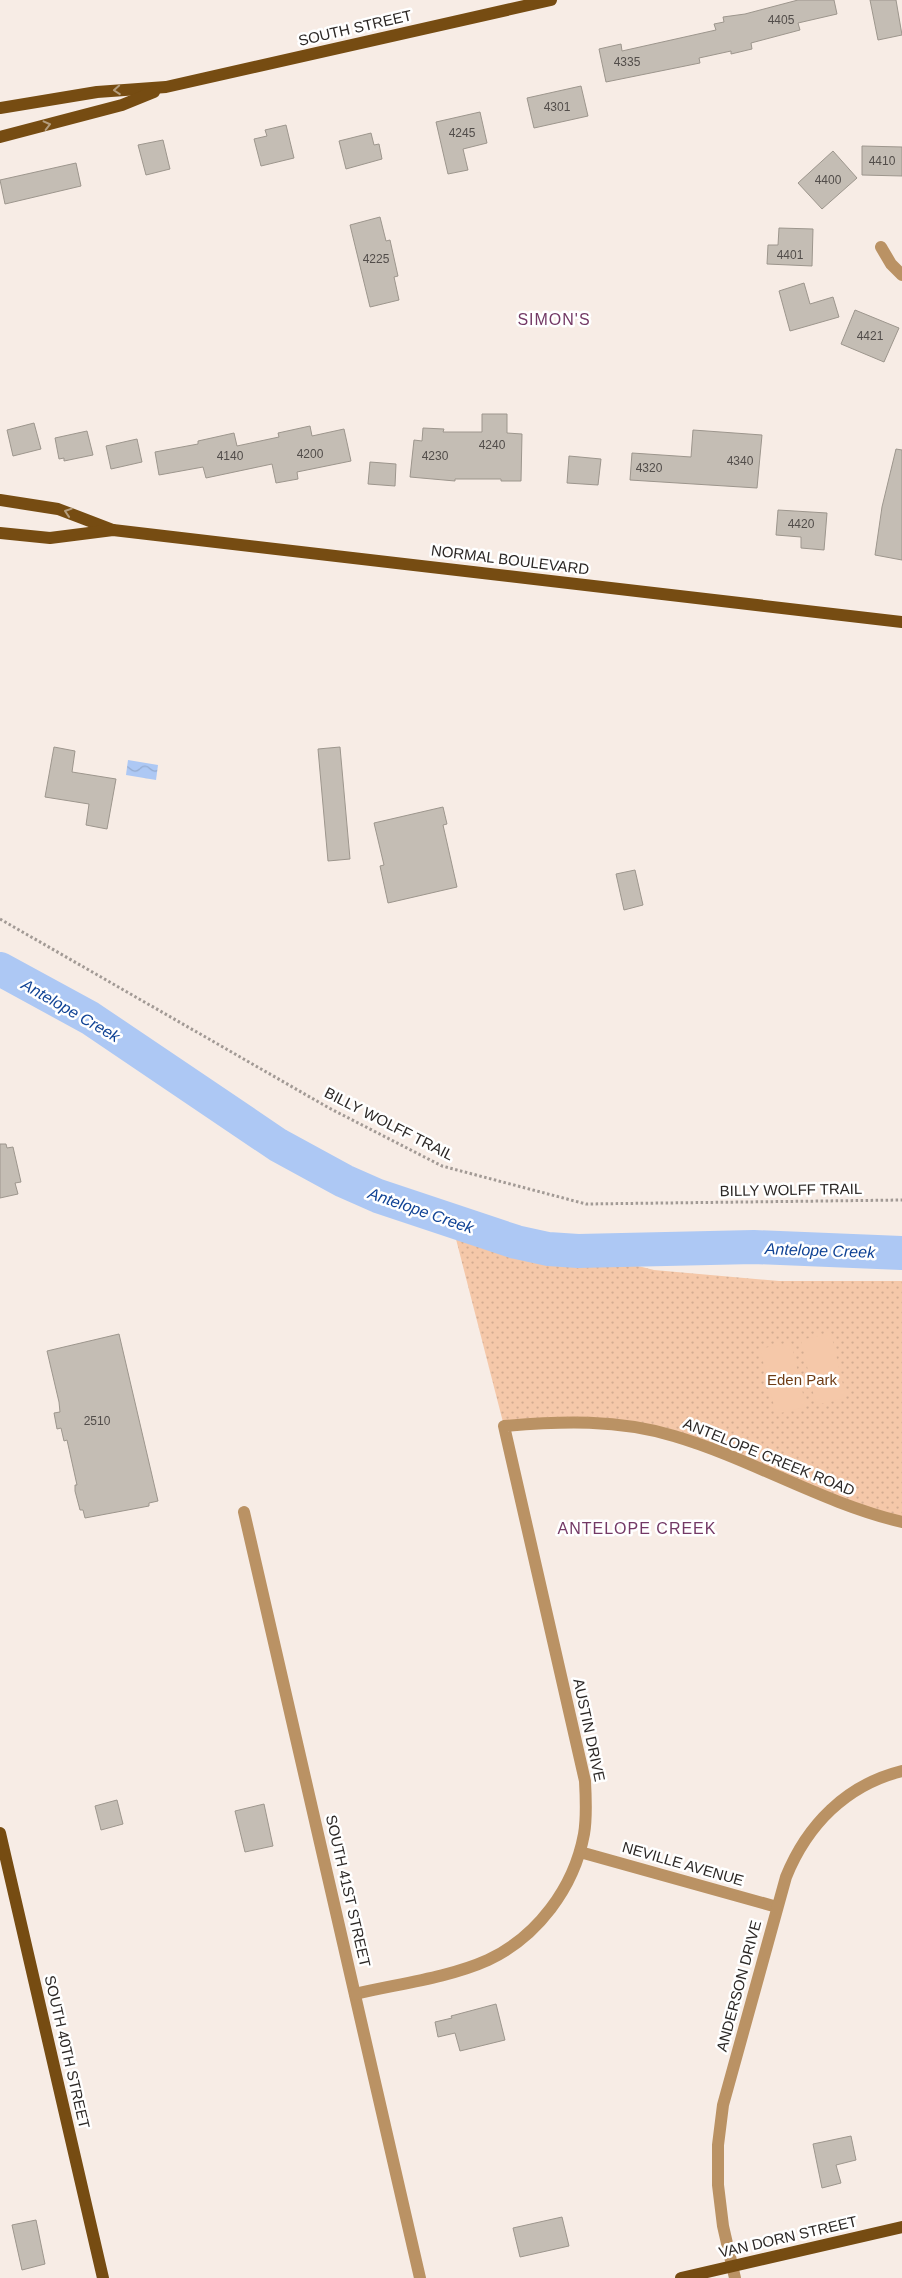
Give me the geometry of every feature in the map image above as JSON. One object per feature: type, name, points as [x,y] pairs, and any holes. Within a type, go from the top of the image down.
[{"type":"main road","name":"SOUTH STREET","points":[[0,108],[97,92],[166,87],[551,0]]},
{"type":"main road","name":"SOUTH STREET","points":[[0,137],[122,105],[166,87]]},
{"type":"main road","name":"NORMAL BOULEVARD","points":[[0,500],[58,509],[114,530]]},
{"type":"main road","name":"NORMAL BOULEVARD","points":[[0,533],[50,538],[114,530],[902,622]]},
{"type":"main road","name":"SOUTH 40TH STREET","points":[[0,1833],[3,1857],[103,2278]]},
{"type":"main road","name":"VAN DORN STREET","points":[[681,2278],[734,2272],[902,2227]]},
{"type":"street","points":[[880,247],[891,264],[902,276]]},
{"type":"street","name":"ANTELOPE CREEK ROAD","points":[[504,1426],[548,1422],[587,1422],[628,1426],[673,1435],[717,1450],[827,1499],[902,1522]]},
{"type":"street","name":"AUSTIN DRIVE","points":[[355,1994],[460,1970],[488,1960],[513,1945],[536,1926],[555,1904],[570,1878],[580,1852],[586,1810],[585,1781],[504,1426]]},
{"type":"street","name":"SOUTH 41ST STREET","points":[[244,1512],[420,2278]]},
{"type":"street","name":"ANDERSON DRIVE","points":[[734,2272],[723,2226],[718,2185],[718,2144],[723,2105],[778,1907],[795,1855],[810,1830],[843,1798],[868,1783],[902,1772]]},
{"type":"street","name":"NEVILLE AVENUE","points":[[580,1852],[778,1907]]},
{"type":"path","name":"BILLY WOLFF TRAIL","points":[[0,919],[330,1108],[442,1166],[586,1204],[902,1200]]},
{"type":"green space","name":"Eden Park","points":[[448,1208],[539,1241],[654,1270],[779,1281],[902,1281],[902,1522],[717,1450],[628,1426],[504,1426]]},
{"type":"green space","points":[[831,1333],[846,1398],[816,1405],[801,1340]]},
{"type":"green space","points":[[791,1342],[806,1407],[776,1414],[760,1349]]},
{"type":"water","points":[[128,760],[158,765],[156,780],[126,775]]},
{"type":"building","points":[[798,0],[834,0],[837,14],[798,23],[800,30],[751,43],[752,49],[731,54],[731,51],[699,58],[700,63],[606,82],[599,49],[621,44],[622,51],[716,30],[714,24],[724,22],[723,17],[745,14]]},
{"type":"building","points":[[870,0],[896,0],[902,35],[878,40]]},
{"type":"building","points":[[581,86],[588,116],[534,128],[527,98]]},
{"type":"building","points":[[480,112],[487,143],[463,149],[468,170],[448,174],[436,122]]},
{"type":"building","points":[[286,125],[294,158],[261,166],[254,139],[267,136],[265,130]]},
{"type":"building","points":[[371,133],[374,145],[379,144],[382,159],[346,169],[339,141]]},
{"type":"building","points":[[163,140],[170,169],[146,175],[138,145]]},
{"type":"building","points":[[862,146],[902,147],[902,176],[862,175]]},
{"type":"building","points":[[833,151],[857,178],[822,209],[798,183]]},
{"type":"building","points":[[76,163],[81,186],[5,204],[0,180]]},
{"type":"building","points":[[380,217],[386,241],[390,240],[398,276],[394,277],[399,300],[370,307],[350,225]]},
{"type":"building","points":[[779,228],[813,229],[812,266],[767,264],[768,245],[778,245]]},
{"type":"building","points":[[804,283],[810,304],[833,297],[839,317],[790,331],[779,291]]},
{"type":"building","points":[[855,310],[899,328],[884,362],[841,344]]},
{"type":"building","points":[[482,414],[507,414],[507,433],[522,434],[521,481],[455,479],[455,481],[410,477],[414,440],[422,441],[423,428],[444,429],[443,432],[482,432]]},
{"type":"building","points":[[34,423],[41,449],[13,456],[7,430]]},
{"type":"building","points":[[310,426],[312,436],[344,429],[351,461],[297,472],[298,479],[276,483],[272,464],[206,478],[203,467],[159,475],[155,452],[198,444],[198,441],[234,433],[237,446],[279,437],[278,433]]},
{"type":"building","points":[[693,430],[762,435],[757,488],[630,480],[632,453],[691,457]]},
{"type":"building","points":[[87,431],[93,455],[64,461],[64,458],[59,459],[55,438]]},
{"type":"building","points":[[137,439],[142,462],[111,469],[106,446]]},
{"type":"building","points":[[896,449],[902,450],[902,560],[875,555],[882,507]]},
{"type":"building","points":[[569,456],[601,459],[598,485],[567,483]]},
{"type":"building","points":[[370,462],[396,464],[395,486],[368,484]]},
{"type":"building","points":[[778,510],[827,513],[824,550],[801,548],[801,537],[776,535]]},
{"type":"building","points":[[54,747],[75,751],[72,772],[116,779],[107,829],[86,825],[89,804],[45,797]]},
{"type":"building","points":[[340,747],[350,859],[328,861],[318,749]]},
{"type":"building","points":[[443,807],[447,824],[443,825],[457,887],[388,903],[380,866],[384,865],[374,823]]},
{"type":"building","points":[[635,870],[643,905],[624,910],[616,874]]},
{"type":"building","points":[[0,1144],[6,1144],[7,1148],[13,1147],[21,1182],[15,1183],[18,1194],[0,1198]]},
{"type":"building","points":[[119,1334],[158,1501],[149,1503],[149,1506],[85,1518],[83,1510],[80,1510],[75,1491],[75,1485],[77,1485],[67,1440],[64,1441],[61,1428],[57,1429],[54,1413],[60,1412],[59,1402],[47,1351]]},
{"type":"building","points":[[117,1800],[123,1824],[101,1830],[95,1806]]},
{"type":"building","points":[[264,1804],[273,1846],[245,1852],[235,1811]]},
{"type":"building","points":[[496,2004],[505,2040],[460,2051],[455,2033],[438,2037],[435,2022]]},
{"type":"building","points":[[851,2136],[856,2160],[836,2165],[841,2183],[822,2188],[813,2144]]},
{"type":"building","points":[[562,2217],[569,2246],[520,2257],[513,2228]]},
{"type":"building","points":[[36,2220],[45,2264],[22,2270],[12,2225]]},
{"type":"waterway","name":"Antelope Creek","points":[[0,969],[90,1018],[278,1145],[344,1181],[378,1196],[516,1242],[548,1249],[578,1251],[754,1247],[902,1253]]},
{"type":"district","name":"SIMON'S","points":[[554,319]]},
{"type":"district","name":"ANTELOPE CREEK","points":[[637,1528]]}]
